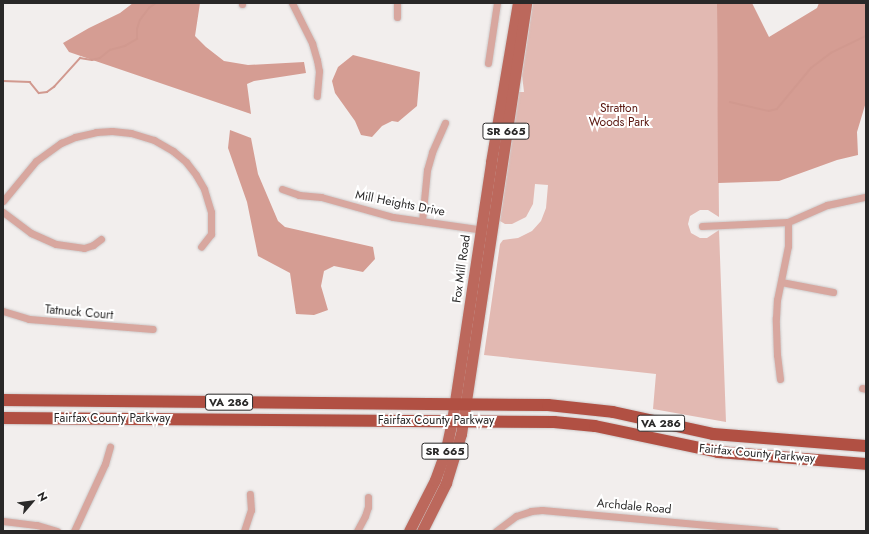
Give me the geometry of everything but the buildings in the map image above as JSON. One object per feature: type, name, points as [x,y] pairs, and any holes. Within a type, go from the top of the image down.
[{"type":"highway","name":"Fairfax County Parkway","points":[[3,400],[562,406],[613,412],[713,434],[866,446]]},
{"type":"highway","name":"Fairfax County Parkway","points":[[3,418],[458,421],[574,424],[616,430],[718,452],[866,464]]},
{"type":"main road","name":"Fox Mill Road","points":[[422,531],[436,504],[450,471],[461,404],[518,3]]},
{"type":"main road","name":"Fox Mill Road","points":[[486,230],[526,3]]},
{"type":"main road","name":"Fox Mill Road","points":[[409,531],[434,480],[458,421]]},
{"type":"street","points":[[292,3],[312,43],[317,60],[319,71],[318,96]]},
{"type":"street","points":[[397,17],[398,3]]},
{"type":"street","points":[[488,63],[497,3]]},
{"type":"street","points":[[422,221],[427,170],[432,152],[446,123]]},
{"type":"street","points":[[3,201],[36,162],[61,144],[75,137],[96,132],[112,131],[131,133],[154,140],[173,151],[186,162],[196,175],[204,189],[211,212],[212,223],[211,234],[201,247]]},
{"type":"street","name":"Mill Heights Drive","points":[[282,189],[299,195],[321,197],[364,210],[422,221],[486,230]]},
{"type":"street","points":[[702,226],[788,222],[827,205],[866,197]]},
{"type":"street","points":[[3,212],[31,233],[56,244],[84,248],[93,245],[101,239]]},
{"type":"street","points":[[780,379],[776,324],[781,282],[788,246],[788,222]]},
{"type":"street","points":[[781,282],[833,292]]},
{"type":"street","name":"Tatnuck Court","points":[[3,311],[29,319],[153,329]]},
{"type":"street","points":[[74,531],[105,464],[110,447]]},
{"type":"street","points":[[244,531],[251,510],[250,494]]},
{"type":"street","points":[[357,531],[368,507],[368,497]]},
{"type":"street","name":"Archdale Road","points":[[496,531],[516,516],[531,511],[542,510],[775,531]]},
{"type":"street","points":[[3,521],[37,525],[57,531]]},
{"type":"green space","name":"Stratton Woods Park","points":[[533,3],[717,3],[719,217],[708,210],[700,210],[690,216],[688,224],[691,233],[700,238],[707,238],[719,230],[726,422],[653,409],[656,374],[484,355],[500,244],[503,240],[518,238],[532,231],[541,221],[546,208],[548,185],[535,184],[533,204],[526,217],[512,224],[505,224],[500,221],[519,92],[524,92],[522,75]]},
{"type":"shaded area","points":[[133,3],[200,3],[195,36],[224,61],[248,65],[304,62],[306,73],[254,81],[247,84],[251,114],[69,52],[63,43],[120,13]]},
{"type":"shaded area","points":[[717,3],[752,3],[769,37],[817,8],[819,3],[866,3],[866,102],[857,132],[858,155],[837,160],[779,181],[718,183]]},
{"type":"shaded area","points":[[353,55],[420,72],[417,106],[398,122],[392,121],[382,126],[372,137],[361,135],[355,121],[335,93],[332,81],[338,67]]},
{"type":"shaded area","points":[[230,130],[251,138],[258,174],[278,221],[285,227],[373,247],[375,259],[363,272],[334,266],[324,271],[321,286],[328,310],[314,315],[296,314],[290,273],[258,256],[247,202],[228,148]]},
{"type":"waterway","points":[[3,81],[30,82],[39,93],[47,92],[54,87],[80,58],[92,60],[100,58],[110,50],[125,46],[137,39],[137,29],[140,20],[149,8],[156,3]]},
{"type":"waterway","points":[[730,102],[769,111],[777,109],[811,68],[831,53],[866,36]]}]
